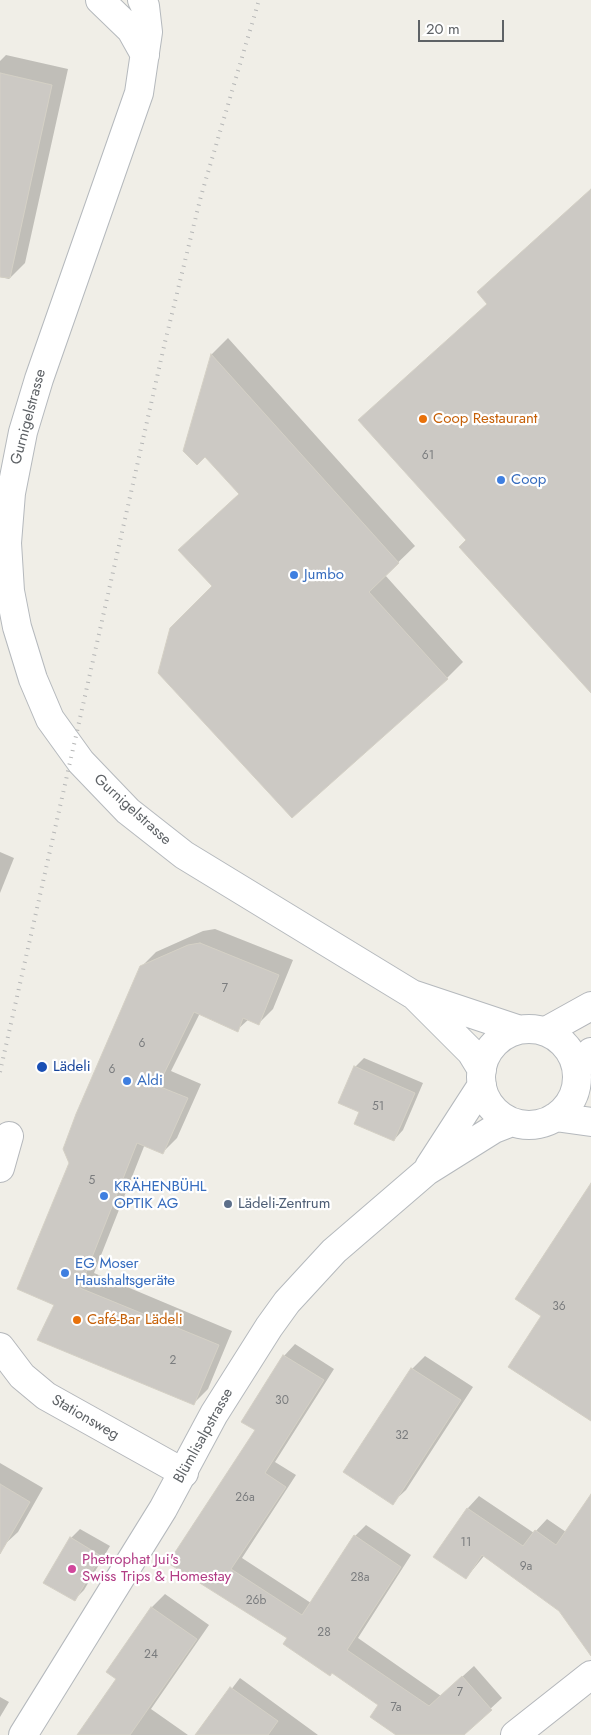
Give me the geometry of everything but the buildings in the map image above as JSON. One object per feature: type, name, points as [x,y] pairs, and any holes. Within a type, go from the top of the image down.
[{"type":"main road","points":[[100,0],[131,30],[144,55]]},
{"type":"main road","name":"Gurnigelstrasse","points":[[142,0],[145,6],[148,32],[142,80],[132,117],[39,379],[16,463],[8,510],[7,560],[13,609],[19,636],[39,697],[50,719],[81,762],[128,811],[155,834],[208,871],[412,994],[517,1029]]},
{"type":"main road","name":"Gurnigelstrasse","points":[[412,994],[471,1052],[482,1078]]},
{"type":"main road","points":[[546,1031],[591,1006]]},
{"type":"main road","points":[[532,1028],[546,1031],[567,1049],[584,1069],[573,1097],[555,1117],[538,1124],[522,1125],[512,1122],[500,1116],[492,1108],[482,1078],[490,1049],[500,1038],[517,1029],[532,1028]]},
{"type":"main road","name":"Blümlisalpstrasse","points":[[427,1171],[453,1127],[468,1109],[482,1078]]},
{"type":"main road","points":[[555,1117],[591,1122]]},
{"type":"main road","name":"Blümlisalpstrasse","points":[[23,1735],[184,1473],[214,1414],[287,1302],[334,1251],[427,1171],[488,1133],[512,1122]]},
{"type":"main road","points":[[0,1168],[9,1136]]},
{"type":"main road","name":"Stationsweg","points":[[0,1347],[22,1376],[46,1396],[184,1473]]},
{"type":"main road","points":[[514,1735],[588,1681]]},
{"type":"railway","points":[[0,1072],[165,342],[201,196],[259,0]]},
{"type":"place","name":"Coop Restaurant","points":[[423,419]]},
{"type":"place","name":"Coop","points":[[501,480]]},
{"type":"place","name":"Jumbo","points":[[294,575]]},
{"type":"place","name":"Lädeli","points":[[42,1067]]},
{"type":"place","name":"Aldi","points":[[127,1081]]},
{"type":"place","name":"KRÄHENBÜHL OPTIK AG","points":[[104,1196]]},
{"type":"place","name":"Lädeli-Zentrum","points":[[228,1204]]},
{"type":"place","name":"EG Moser Haushaltsgeräte","points":[[65,1273]]},
{"type":"place","name":"Café-Bar Lädeli","points":[[77,1320]]},
{"type":"place","name":"Phetrophat Jui's Swiss Trips & Homestay","points":[[72,1569]]}]
